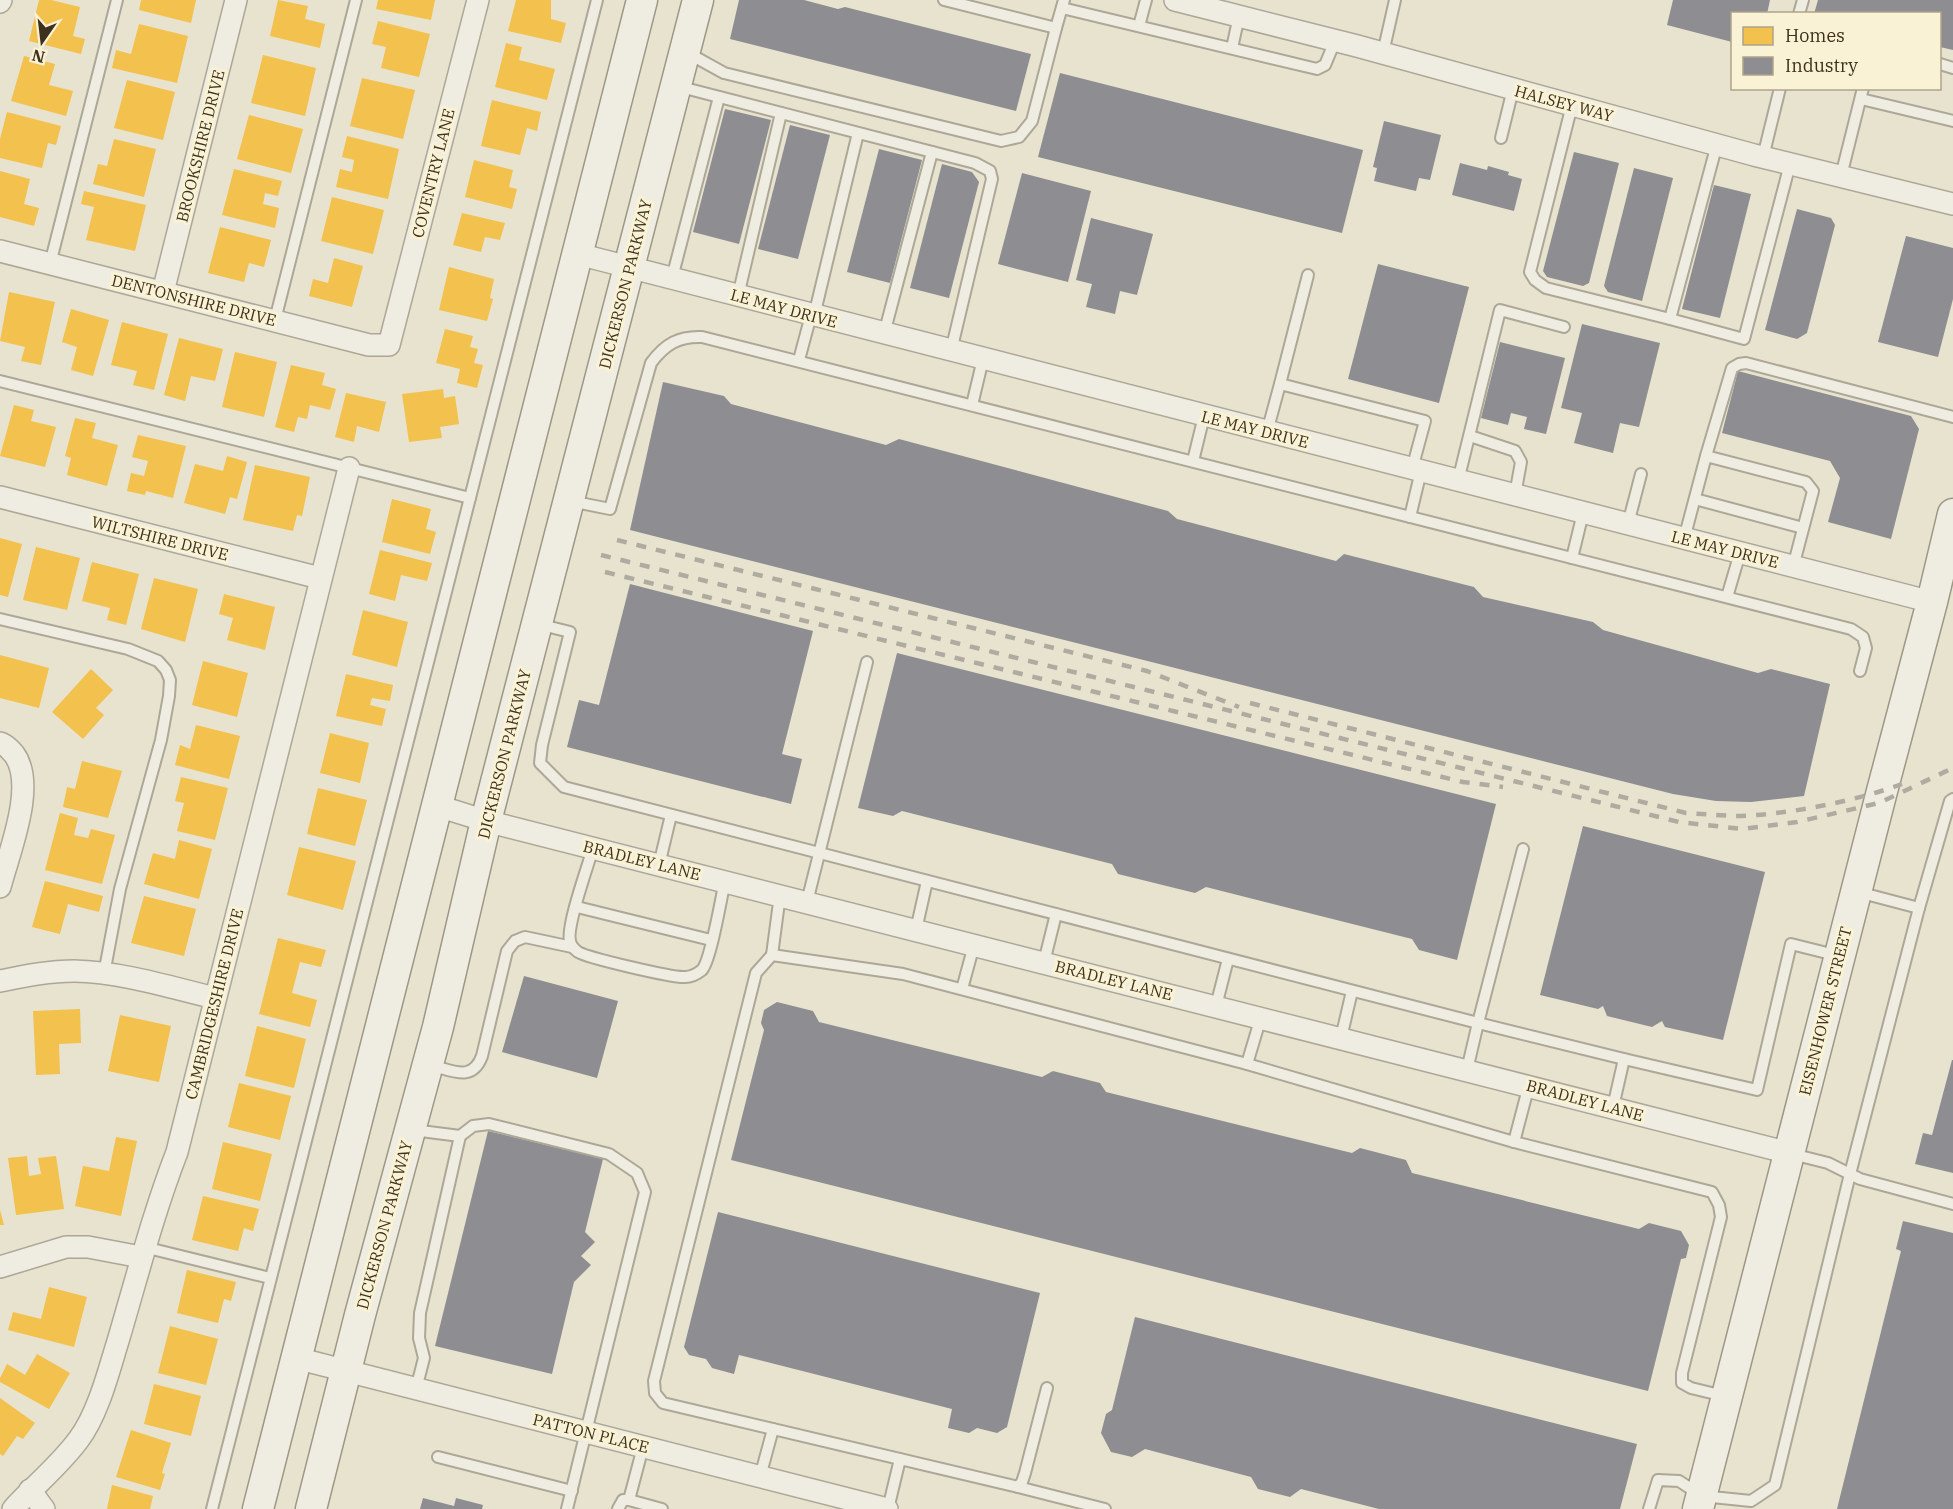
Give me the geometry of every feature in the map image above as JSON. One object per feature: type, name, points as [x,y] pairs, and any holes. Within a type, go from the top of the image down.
[{"type":"main road","points":[[258,1509],[642,0]]},
{"type":"main road","name":"DICKERSON PARKWAY","points":[[311,1509],[428,1064],[486,821],[698,0]]},
{"type":"main road","name":"EISENHOWER STREET","points":[[1700,1503],[1953,514]]},
{"type":"street","name":"BROOKSHIRE DRIVE","points":[[163,292],[236,0]]},
{"type":"street","name":"COVENTRY LANE","points":[[389,345],[477,0]]},
{"type":"street","name":"HALSEY WAY","points":[[1175,0],[1235,10],[1335,41],[1763,157],[1953,204]]},
{"type":"street","name":"DENTONSHIRE DRIVE","points":[[0,251],[369,345],[389,345]]},
{"type":"street","name":"LE MAY DRIVE","points":[[578,254],[1932,602]]},
{"type":"street","name":"CAMBRIDGESHIRE DRIVE","points":[[13,1509],[56,1467],[81,1437],[102,1392],[142,1252],[162,1189],[177,1152],[349,468]]},
{"type":"street","name":"WILTSHIRE DRIVE","points":[[0,497],[320,578]]},
{"type":"street","points":[[0,743],[6,744],[18,760],[24,779],[23,802],[0,887]]},
{"type":"street","name":"BRADLEY LANE","points":[[438,806],[486,821],[1789,1153]]},
{"type":"street","points":[[0,981],[42,973],[74,971],[126,976],[215,998]]},
{"type":"street","points":[[0,1267],[66,1247],[142,1252]]},
{"type":"street","name":"PATTON PLACE","points":[[296,1358],[760,1477],[833,1502],[887,1509]]},
{"type":"street","points":[[30,1490],[44,1509]]},
{"type":"lane","points":[[50,264],[117,0]]},
{"type":"lane","points":[[275,320],[356,0]]},
{"type":"lane","points":[[212,1509],[597,0]]},
{"type":"lane","points":[[944,0],[1056,28]]},
{"type":"lane","points":[[1139,26],[1146,0]]},
{"type":"lane","points":[[1383,53],[1395,0]]},
{"type":"lane","points":[[685,51],[724,73],[1001,141],[1019,137],[1032,121],[1063,4],[1139,26],[1317,69],[1325,65],[1335,41]]},
{"type":"lane","points":[[1232,48],[1235,10]]},
{"type":"lane","points":[[676,86],[975,163],[990,171],[992,179],[951,351]]},
{"type":"lane","points":[[1501,138],[1513,89]]},
{"type":"lane","points":[[1763,157],[1780,90]]},
{"type":"lane","points":[[1841,176],[1862,94],[1953,121]]},
{"type":"lane","points":[[672,278],[719,97]]},
{"type":"lane","points":[[1572,105],[1530,272],[1535,280],[1546,288],[1744,339],[1790,164]]},
{"type":"lane","points":[[738,296],[781,113]]},
{"type":"lane","points":[[799,360],[858,133]]},
{"type":"lane","points":[[1670,319],[1717,144]]},
{"type":"lane","points":[[884,334],[932,152]]},
{"type":"lane","points":[[1267,432],[1308,275]]},
{"type":"lane","points":[[1458,481],[1500,310],[1564,327]]},
{"type":"lane","points":[[569,501],[610,509],[651,363],[669,344],[685,336],[702,337],[1851,629],[1863,637],[1866,648],[1860,671]]},
{"type":"lane","points":[[972,405],[983,359]]},
{"type":"lane","points":[[1684,539],[1732,368],[1738,364],[1746,363],[1953,417]]},
{"type":"lane","points":[[0,381],[470,498]]},
{"type":"lane","points":[[1280,384],[1425,421],[1410,517]]},
{"type":"lane","points":[[1193,461],[1204,416]]},
{"type":"lane","points":[[1470,436],[1515,451],[1521,462],[1515,495]]},
{"type":"lane","points":[[1706,456],[1806,482],[1813,491],[1793,567]]},
{"type":"lane","points":[[1628,524],[1641,474]]},
{"type":"lane","points":[[1695,499],[1803,528]]},
{"type":"lane","points":[[1572,558],[1583,513]]},
{"type":"lane","points":[[1727,597],[1740,553]]},
{"type":"lane","points":[[0,619],[128,649],[158,661],[166,670],[170,680],[170,696],[120,889],[104,974]]},
{"type":"lane","points":[[537,624],[570,632],[542,745],[540,764],[564,787],[1478,1023],[1757,1090],[1791,944],[1839,956]]},
{"type":"lane","points":[[807,902],[867,662]]},
{"type":"lane","points":[[1649,1509],[1658,1480],[1679,1481],[1700,1503],[1750,1505],[1775,1485],[1850,1174],[1919,908],[1950,801],[1953,799]]},
{"type":"lane","points":[[659,865],[671,815]]},
{"type":"lane","points":[[573,947],[569,939],[593,848]]},
{"type":"lane","points":[[1467,1070],[1523,849]]},
{"type":"lane","points":[[428,1064],[462,1073],[476,1069],[482,1056],[507,951],[515,941],[525,937],[573,947],[585,955],[658,974],[684,978],[695,975],[702,969],[711,940],[724,881]]},
{"type":"lane","points":[[916,930],[927,881]]},
{"type":"lane","points":[[1856,891],[1919,908]]},
{"type":"lane","points":[[780,895],[772,955],[756,973],[654,1381],[655,1393],[663,1403],[1105,1509]]},
{"type":"lane","points":[[577,907],[711,940]]},
{"type":"lane","points":[[1044,962],[1056,914]]},
{"type":"lane","points":[[962,989],[974,945]]},
{"type":"lane","points":[[772,955],[903,974],[1247,1064],[1514,1142],[1712,1192],[1719,1204],[1721,1217],[1682,1373],[1682,1383],[1691,1388],[1727,1396]]},
{"type":"lane","points":[[1216,1006],[1228,959]]},
{"type":"lane","points":[[1341,1038],[1352,990]]},
{"type":"lane","points":[[1247,1064],[1261,1017]]},
{"type":"lane","points":[[1613,1107],[1624,1059]]},
{"type":"lane","points":[[1514,1142],[1529,1085]]},
{"type":"lane","points":[[416,1389],[424,1358],[419,1338],[420,1313],[460,1136],[473,1126],[489,1124],[609,1154],[637,1173],[645,1192],[567,1509]]},
{"type":"lane","points":[[410,1129],[460,1136]]},
{"type":"lane","points":[[1789,1153],[1827,1163],[1860,1179],[1953,1204]]},
{"type":"lane","points":[[142,1252],[270,1278]]},
{"type":"lane","points":[[1018,1487],[1025,1473],[1047,1388]]},
{"type":"lane","points":[[760,1477],[772,1429]]},
{"type":"lane","points":[[628,1500],[643,1447]]},
{"type":"lane","points":[[438,1456],[572,1491]]},
{"type":"lane","points":[[887,1509],[900,1459]]},
{"type":"lane","points":[[618,1509],[624,1500],[662,1509]]},
{"type":"building: Homes","points":[[39,0],[51,0],[80,7],[73,36],[85,39],[81,54],[29,41]]},
{"type":"building: Homes","points":[[141,0],[196,0],[191,23],[139,10]]},
{"type":"building: Homes","points":[[278,0],[308,6],[305,19],[325,24],[320,48],[270,36]]},
{"type":"building: Homes","points":[[378,0],[435,0],[431,20],[376,9]]},
{"type":"building: Homes","points":[[516,0],[551,0],[551,19],[566,23],[561,43],[508,31]]},
{"type":"building: Homes","points":[[378,21],[430,34],[419,77],[381,68],[386,47],[372,44]]},
{"type":"building: Homes","points":[[139,24],[188,36],[177,83],[112,68],[116,50],[131,54]]},
{"type":"building: Homes","points":[[506,43],[522,47],[519,60],[555,69],[547,100],[495,87]]},
{"type":"building: Homes","points":[[263,55],[316,68],[305,116],[251,103]]},
{"type":"building: Homes","points":[[24,56],[55,64],[49,85],[73,91],[66,116],[11,101]]},
{"type":"building: Homes","points":[[362,78],[415,90],[403,139],[350,126]]},
{"type":"building: Homes","points":[[127,80],[175,92],[163,140],[114,128]]},
{"type":"building: Homes","points":[[492,100],[541,112],[537,131],[527,128],[520,155],[481,146]]},
{"type":"building: Homes","points":[[7,112],[61,126],[56,145],[48,143],[42,168],[0,158],[0,139]]},
{"type":"building: Homes","points":[[249,115],[303,129],[291,173],[237,159]]},
{"type":"building: Homes","points":[[347,136],[399,149],[388,199],[336,187],[340,169],[352,172],[354,160],[342,157]]},
{"type":"building: Homes","points":[[114,139],[156,149],[144,197],[93,184],[98,164],[107,166]]},
{"type":"building: Homes","points":[[474,160],[513,170],[509,187],[517,189],[512,209],[465,197]]},
{"type":"building: Homes","points":[[234,169],[282,181],[278,196],[265,193],[263,204],[279,208],[275,228],[222,215]]},
{"type":"building: Homes","points":[[0,171],[30,179],[24,204],[39,208],[34,226],[0,217]]},
{"type":"building: Homes","points":[[84,191],[146,205],[135,251],[86,240],[94,207],[81,204]]},
{"type":"building: Homes","points":[[332,197],[384,210],[373,254],[321,241]]},
{"type":"building: Homes","points":[[462,213],[505,223],[500,240],[485,237],[481,252],[453,245]]},
{"type":"building: Homes","points":[[220,227],[271,240],[264,267],[249,263],[244,282],[208,273]]},
{"type":"building: Homes","points":[[334,258],[363,266],[352,307],[309,296],[313,279],[328,283]]},
{"type":"building: Homes","points":[[449,267],[494,279],[490,298],[493,299],[487,321],[439,310]]},
{"type":"building: Homes","points":[[9,292],[55,302],[41,365],[21,361],[25,347],[0,341]]},
{"type":"building: Homes","points":[[71,309],[109,320],[93,376],[71,370],[77,347],[62,342]]},
{"type":"building: Homes","points":[[122,322],[168,334],[154,390],[133,385],[137,371],[111,365]]},
{"type":"building: Homes","points":[[445,329],[473,336],[470,347],[478,349],[474,363],[483,365],[477,388],[457,383],[460,369],[436,363]]},
{"type":"building: Homes","points":[[179,338],[223,349],[215,381],[191,376],[185,401],[164,395]]},
{"type":"building: Homes","points":[[235,352],[277,362],[264,417],[222,407]]},
{"type":"building: Homes","points":[[291,365],[325,373],[322,385],[336,389],[330,410],[310,405],[307,419],[298,417],[294,432],[275,427]]},
{"type":"building: Homes","points":[[443,389],[444,398],[455,396],[459,424],[440,427],[442,438],[409,442],[402,394]]},
{"type":"building: Homes","points":[[346,393],[386,402],[379,432],[357,426],[354,442],[335,437]]},
{"type":"building: Homes","points":[[14,405],[34,410],[31,421],[56,427],[45,467],[0,456]]},
{"type":"building: Homes","points":[[75,418],[96,423],[92,438],[118,445],[107,486],[67,475],[71,458],[65,456]]},
{"type":"building: Homes","points":[[138,435],[186,446],[173,498],[146,491],[145,495],[127,491],[131,473],[144,476],[148,461],[132,457]]},
{"type":"building: Homes","points":[[227,456],[247,462],[237,499],[230,497],[225,514],[184,503],[195,464],[223,471]]},
{"type":"building: Homes","points":[[255,465],[310,477],[302,516],[297,515],[293,531],[243,520]]},
{"type":"building: Homes","points":[[392,499],[431,509],[426,529],[436,532],[430,554],[382,542]]},
{"type":"building: Homes","points":[[0,538],[22,544],[8,597],[0,595]]},
{"type":"building: Homes","points":[[36,547],[80,558],[67,610],[23,600]]},
{"type":"building: Homes","points":[[380,550],[432,563],[427,581],[401,575],[395,601],[369,594]]},
{"type":"building: Homes","points":[[92,562],[139,574],[126,625],[107,620],[110,608],[82,601]]},
{"type":"building: Homes","points":[[154,578],[198,589],[185,642],[141,629]]},
{"type":"building: Homes","points":[[224,594],[275,607],[265,650],[227,640],[233,618],[219,614]]},
{"type":"building: Homes","points":[[363,610],[408,622],[397,667],[352,655]]},
{"type":"building: Homes","points":[[0,655],[49,668],[39,708],[0,698]]},
{"type":"building: Homes","points":[[203,661],[248,673],[237,717],[192,705]]},
{"type":"building: Homes","points":[[91,669],[113,690],[96,708],[104,715],[83,739],[52,712]]},
{"type":"building: Homes","points":[[346,674],[393,685],[390,701],[372,698],[370,705],[386,709],[382,726],[336,716]]},
{"type":"building: Homes","points":[[196,725],[240,736],[229,779],[175,765],[180,745],[190,749]]},
{"type":"building: Homes","points":[[330,733],[369,743],[360,783],[320,773]]},
{"type":"building: Homes","points":[[82,761],[122,771],[108,818],[63,807],[67,787],[75,789]]},
{"type":"building: Homes","points":[[181,777],[228,788],[215,840],[177,831],[184,803],[175,801]]},
{"type":"building: Homes","points":[[318,788],[367,800],[355,846],[307,834]]},
{"type":"building: Homes","points":[[60,813],[78,818],[74,835],[88,838],[91,829],[115,835],[102,884],[45,870]]},
{"type":"building: Homes","points":[[179,840],[212,849],[199,899],[144,884],[153,853],[175,859]]},
{"type":"building: Homes","points":[[299,847],[356,861],[343,910],[287,895]]},
{"type":"building: Homes","points":[[45,881],[103,896],[99,912],[68,904],[60,934],[32,927]]},
{"type":"building: Homes","points":[[144,896],[196,909],[184,956],[131,943]]},
{"type":"building: Homes","points":[[278,938],[326,950],[321,967],[300,962],[292,993],[317,1000],[310,1027],[259,1014]]},
{"type":"building: Homes","points":[[80,1009],[81,1043],[59,1044],[60,1074],[36,1075],[33,1011]]},
{"type":"building: Homes","points":[[120,1015],[171,1026],[159,1082],[108,1071]]},
{"type":"building: Homes","points":[[257,1026],[306,1039],[294,1088],[245,1076]]},
{"type":"building: Homes","points":[[239,1083],[291,1096],[280,1140],[228,1127]]},
{"type":"building: Homes","points":[[116,1137],[137,1141],[121,1216],[75,1206],[83,1166],[109,1171]]},
{"type":"building: Homes","points":[[223,1142],[272,1154],[260,1201],[212,1189]]},
{"type":"building: Homes","points":[[27,1156],[29,1176],[41,1174],[38,1158],[56,1156],[64,1209],[16,1215],[8,1158]]},
{"type":"building: Homes","points":[[203,1196],[259,1209],[253,1231],[244,1228],[238,1251],[192,1240]]},
{"type":"building: Homes","points":[[0,1210],[4,1225],[0,1225]]},
{"type":"building: Homes","points":[[187,1270],[236,1282],[231,1301],[224,1299],[218,1323],[177,1313]]},
{"type":"building: Homes","points":[[49,1287],[87,1297],[74,1347],[8,1330],[13,1312],[41,1319]]},
{"type":"building: Homes","points":[[170,1326],[218,1339],[206,1385],[158,1373]]},
{"type":"building: Homes","points":[[37,1354],[70,1373],[49,1409],[0,1382],[7,1364],[25,1375]]},
{"type":"building: Homes","points":[[154,1384],[201,1396],[191,1436],[144,1424]]},
{"type":"building: Homes","points":[[0,1398],[35,1423],[23,1439],[17,1436],[3,1456],[0,1454]]},
{"type":"building: Homes","points":[[131,1430],[171,1443],[162,1473],[165,1474],[160,1490],[116,1477]]},
{"type":"building: Homes","points":[[112,1485],[153,1496],[150,1509],[107,1509]]},
{"type":"building: Industry","points":[[739,0],[804,0],[838,9],[845,7],[1031,54],[1016,111],[730,39]]},
{"type":"building: Industry","points":[[1673,0],[1770,0],[1767,12],[1731,12],[1731,42],[1667,25]]},
{"type":"building: Industry","points":[[1818,0],[1953,0],[1953,50],[1941,47],[1941,12],[1815,12]]},
{"type":"building: Industry","points":[[1060,73],[1363,150],[1342,233],[1038,157]]},
{"type":"building: Industry","points":[[725,109],[771,120],[739,244],[693,232]]},
{"type":"building: Industry","points":[[1384,121],[1441,135],[1430,180],[1419,178],[1416,191],[1374,181],[1377,168],[1373,167]]},
{"type":"building: Industry","points":[[790,125],[830,135],[798,259],[758,249]]},
{"type":"building: Industry","points":[[879,149],[922,160],[890,283],[847,272]]},
{"type":"building: Industry","points":[[1574,152],[1619,163],[1589,283],[1583,286],[1547,277],[1543,271]]},
{"type":"building: Industry","points":[[1460,163],[1487,170],[1488,166],[1509,172],[1508,175],[1522,179],[1514,211],[1452,195]]},
{"type":"building: Industry","points":[[942,164],[972,172],[979,182],[949,298],[910,288]]},
{"type":"building: Industry","points":[[1634,168],[1673,178],[1642,301],[1608,292],[1604,286]]},
{"type":"building: Industry","points":[[1022,173],[1091,191],[1068,282],[998,264]]},
{"type":"building: Industry","points":[[1714,185],[1751,194],[1720,318],[1682,309]]},
{"type":"building: Industry","points":[[1797,209],[1831,218],[1835,225],[1807,333],[1797,339],[1765,330]]},
{"type":"building: Industry","points":[[1091,218],[1153,234],[1137,295],[1120,291],[1115,314],[1086,307],[1092,284],[1076,280]]},
{"type":"building: Industry","points":[[1906,236],[1953,248],[1953,299],[1938,357],[1878,342]]},
{"type":"building: Industry","points":[[1378,264],[1469,287],[1439,403],[1348,379]]},
{"type":"building: Industry","points":[[1582,324],[1660,343],[1639,427],[1620,423],[1613,453],[1574,443],[1582,413],[1561,408]]},
{"type":"building: Industry","points":[[1500,342],[1565,358],[1546,434],[1524,429],[1527,417],[1511,413],[1508,425],[1481,418]]},
{"type":"building: Industry","points":[[1738,371],[1911,416],[1919,429],[1891,539],[1828,522],[1840,478],[1830,461],[1722,433]]},
{"type":"building: Industry","points":[[663,382],[724,396],[731,404],[886,445],[899,439],[1168,511],[1177,519],[1336,561],[1344,554],[1474,587],[1483,597],[1593,622],[1603,630],[1758,673],[1771,669],[1830,684],[1804,796],[1751,802],[1716,801],[1673,794],[630,530]]},
{"type":"building: Industry","points":[[630,584],[813,631],[782,754],[802,759],[791,804],[567,747],[579,700],[599,705]]},
{"type":"building: Industry","points":[[897,653],[1496,804],[1457,960],[1419,950],[1412,939],[1206,887],[1195,893],[1118,874],[1112,864],[902,811],[893,816],[858,808]]},
{"type":"building: Industry","points":[[1583,826],[1765,872],[1723,1040],[1665,1027],[1662,1021],[1652,1027],[1607,1016],[1603,1006],[1598,1009],[1540,995]]},
{"type":"building: Industry","points":[[524,976],[618,1001],[597,1078],[502,1052]]},
{"type":"building: Industry","points":[[777,1002],[813,1011],[819,1022],[1042,1077],[1053,1071],[1100,1083],[1106,1092],[1352,1153],[1360,1148],[1406,1160],[1412,1173],[1639,1229],[1649,1223],[1681,1231],[1689,1245],[1686,1258],[1681,1259],[1648,1391],[731,1160],[764,1030],[761,1023],[764,1010]]},
{"type":"building: Industry","points":[[1952,1060],[1953,1173],[1915,1164],[1923,1133],[1932,1135]]},
{"type":"building: Industry","points":[[488,1131],[603,1159],[585,1232],[595,1242],[581,1256],[591,1265],[574,1282],[552,1374],[435,1346]]},
{"type":"building: Industry","points":[[718,1212],[1040,1293],[1007,1427],[997,1433],[977,1428],[969,1433],[948,1428],[952,1409],[739,1355],[734,1374],[712,1368],[706,1359],[689,1355],[684,1347]]},
{"type":"building: Industry","points":[[1903,1221],[1953,1233],[1953,1509],[1837,1509],[1901,1251],[1896,1249]]},
{"type":"building: Industry","points":[[1135,1317],[1637,1444],[1620,1509],[1379,1509],[1301,1489],[1290,1497],[1258,1489],[1251,1477],[1145,1449],[1132,1457],[1111,1452],[1101,1433],[1106,1414],[1112,1410]]},
{"type":"building: Industry","points":[[423,1498],[454,1506],[456,1498],[483,1505],[482,1509],[420,1509]]},
{"type":"railway","points":[[617,540],[1147,671],[1239,707]]},
{"type":"railway","points":[[601,555],[1679,822],[1742,829],[1797,822],[1879,803],[1953,768]]},
{"type":"railway","points":[[605,572],[1463,782],[1503,787]]},
{"type":"railway","points":[[1250,703],[1686,813],[1733,816],[1774,813],[1841,802],[1902,784]]}]
